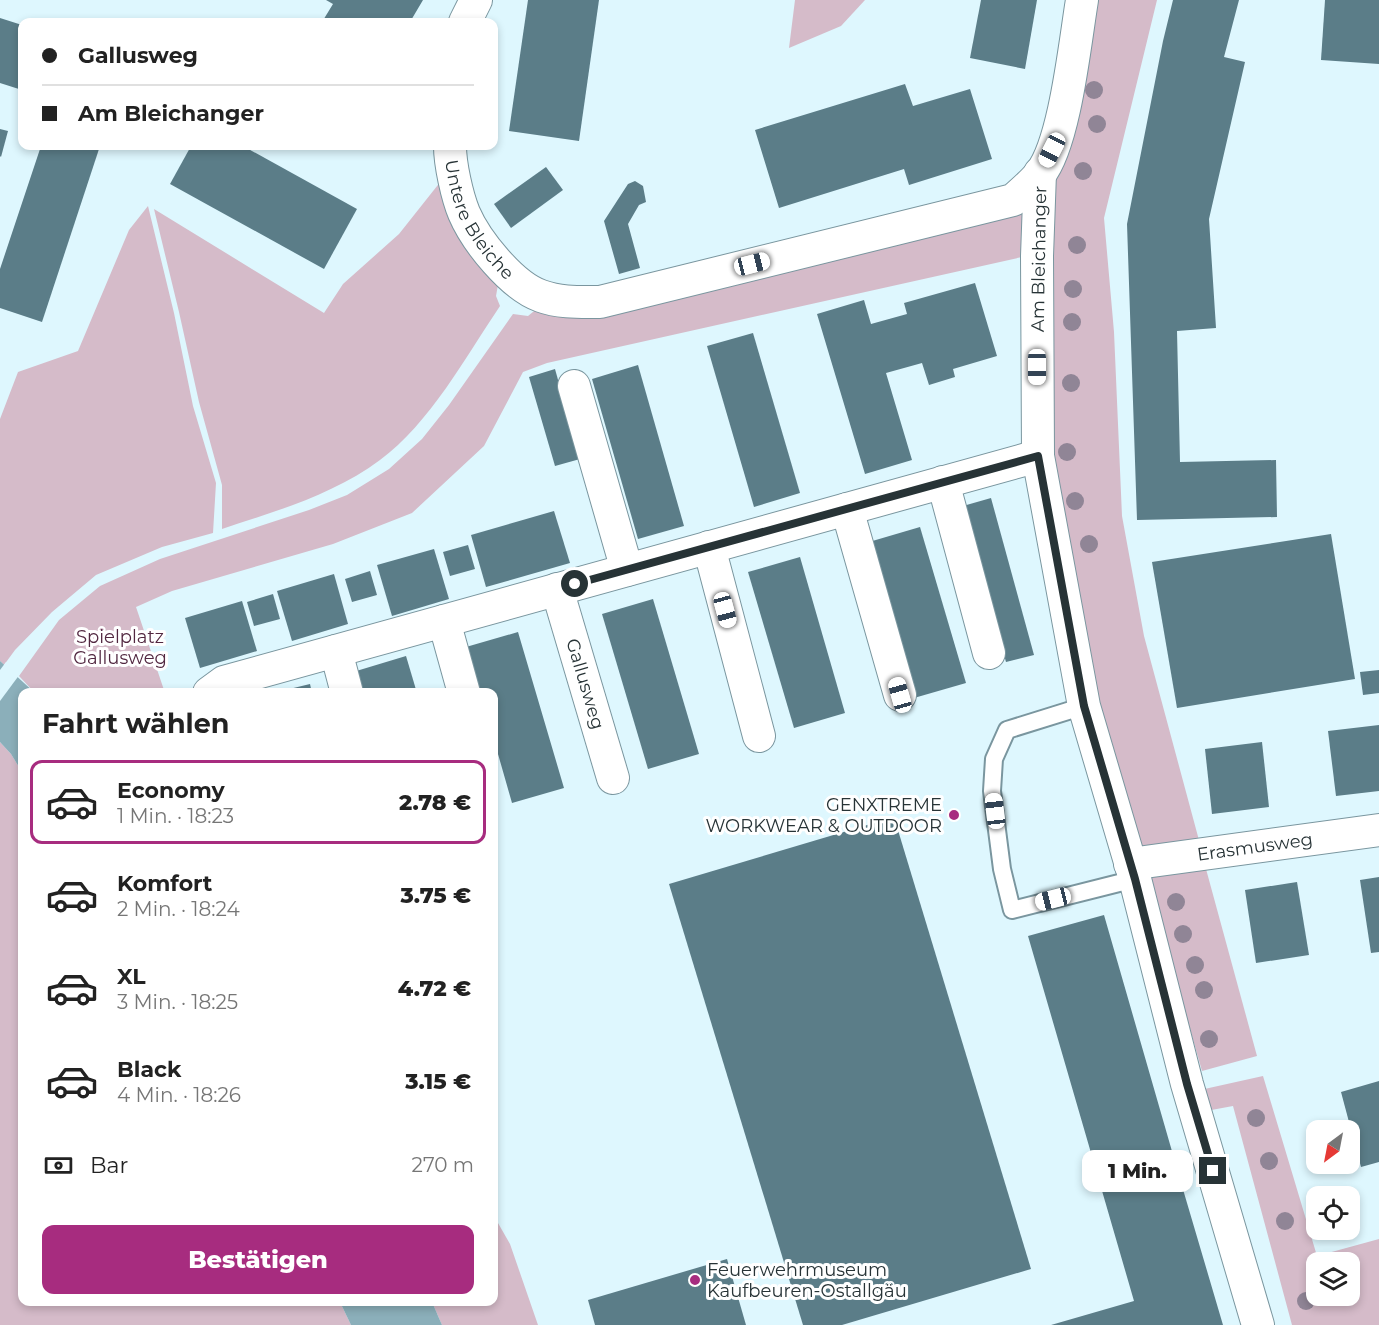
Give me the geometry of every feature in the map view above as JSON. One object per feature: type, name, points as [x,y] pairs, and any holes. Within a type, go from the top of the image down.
[{"type":"street","points":[[467,18],[476,0]]},
{"type":"street","name":"Am Bleichanger","points":[[522,287],[541,296],[565,302],[600,302],[1013,200],[1040,173],[1052,150],[1060,125],[1082,0]]},
{"type":"street","name":"Untere Bleiche","points":[[450,150],[450,159],[464,213],[489,253],[522,287]]},
{"type":"street","name":"Am Bleichanger","points":[[1040,173],[1037,256],[1038,456],[1084,706],[1132,871],[1187,1084],[1258,1325]]},
{"type":"street","points":[[574,386],[627,570]]},
{"type":"street","points":[[216,688],[224,682],[1038,456]]},
{"type":"street","points":[[943,482],[989,653]]},
{"type":"street","points":[[847,509],[900,695]]},
{"type":"street","points":[[709,547],[759,736]]},
{"type":"street","name":"Gallusweg","points":[[557,589],[613,778]]},
{"type":"street","points":[[444,621],[463,688]]},
{"type":"street","points":[[336,651],[346,688]]},
{"type":"street","name":"Erasmusweg","points":[[1132,871],[1379,830]]},
{"type":"lane","points":[[1084,706],[1007,730],[994,759],[992,792],[1002,869],[1012,910],[1132,871]]},
{"type":"green space","points":[[795,0],[865,0],[841,26],[789,48]]},
{"type":"green space","points":[[1090,0],[1157,0],[1104,218],[1114,332],[1122,516],[1144,636],[1200,844],[1135,853],[1096,704],[1046,457],[1050,180]]},
{"type":"green space","points":[[445,176],[499,279],[496,296],[500,306],[431,409],[398,445],[380,460],[324,492],[222,529],[222,485],[199,402],[154,209],[324,313],[343,284],[399,234]]},
{"type":"green space","name":"Spielplatz Gallusweg","points":[[1031,197],[1031,255],[547,363],[523,372],[484,446],[412,513],[333,544],[172,591],[136,607],[163,688],[30,688],[19,676],[59,620],[100,586],[160,559],[309,510],[347,495],[389,469],[422,439],[449,405],[513,314],[528,316],[539,307]]},
{"type":"green space","points":[[148,206],[174,313],[193,406],[216,483],[213,533],[162,547],[96,575],[52,612],[15,650],[4,665],[0,661],[0,419],[18,372],[78,351],[129,230]]},
{"type":"green space","points":[[0,742],[18,765],[18,1306],[342,1306],[351,1325],[0,1325]]},
{"type":"green space","points":[[1206,869],[1257,1056],[1202,1071],[1147,878]]},
{"type":"green space","points":[[1263,1076],[1306,1219],[1306,1240],[1312,1240],[1316,1252],[1306,1252],[1306,1306],[1360,1306],[1360,1252],[1332,1252],[1379,1239],[1379,1325],[1292,1325],[1233,1106],[1206,1111],[1200,1090]]},
{"type":"green space","points":[[498,1223],[510,1244],[538,1325],[442,1325],[434,1306],[498,1306]]},
{"type":"water","points":[[0,661],[30,688],[18,688],[18,765],[0,742]]},
{"type":"water","points":[[342,1306],[434,1306],[442,1325],[351,1325]]},
{"type":"pier","points":[[6,662],[20,674],[0,701],[0,670]]},
{"type":"building","points":[[326,0],[423,0],[412,18],[324,18],[333,4]]},
{"type":"building","points":[[528,0],[599,0],[579,141],[509,131]]},
{"type":"building","points":[[981,0],[1037,0],[1025,69],[970,58]]},
{"type":"building","points":[[1173,0],[1239,0],[1224,57],[1245,62],[1209,219],[1216,328],[1177,331],[1180,462],[1276,460],[1277,517],[1137,520],[1127,224]]},
{"type":"building","points":[[1325,0],[1379,0],[1379,64],[1321,60]]},
{"type":"building","points":[[0,18],[18,24],[18,89],[0,83]]},
{"type":"building","points":[[905,84],[913,106],[970,89],[992,159],[909,185],[904,169],[779,208],[755,130]]},
{"type":"building","points":[[0,129],[8,131],[1,157],[0,156]]},
{"type":"building","points":[[40,150],[99,150],[42,322],[0,308],[0,269]]},
{"type":"building","points":[[189,150],[250,150],[357,209],[324,269],[170,184]]},
{"type":"building","points":[[546,167],[563,190],[511,228],[494,204]]},
{"type":"building","points":[[635,181],[643,186],[646,202],[639,205],[628,224],[640,268],[619,274],[604,221],[628,184]]},
{"type":"building","points":[[975,283],[997,356],[953,369],[955,377],[929,385],[922,363],[886,373],[912,460],[865,474],[817,314],[864,300],[871,324],[907,314],[904,303]]},
{"type":"building","points":[[753,333],[800,493],[754,507],[707,346]]},
{"type":"building","points":[[638,365],[684,526],[638,539],[592,379]]},
{"type":"building","points":[[555,369],[580,459],[555,466],[529,377]]},
{"type":"building","points":[[991,498],[1034,655],[1006,662],[963,506]]},
{"type":"building","points":[[554,511],[570,563],[486,587],[471,535]]},
{"type":"building","points":[[920,527],[966,683],[914,698],[869,542]]},
{"type":"building","points":[[1331,534],[1355,679],[1177,708],[1152,562]]},
{"type":"building","points":[[468,545],[475,569],[450,576],[443,552]]},
{"type":"building","points":[[434,549],[449,599],[392,616],[377,565]]},
{"type":"building","points":[[800,557],[845,713],[794,728],[748,572]]},
{"type":"building","points":[[370,571],[377,595],[352,602],[345,579]]},
{"type":"building","points":[[334,574],[348,624],[292,641],[277,591]]},
{"type":"building","points":[[273,594],[280,619],[254,626],[247,602]]},
{"type":"building","points":[[653,599],[699,754],[648,769],[602,614]]},
{"type":"building","points":[[242,601],[257,651],[200,668],[185,618]]},
{"type":"building","points":[[518,632],[564,788],[512,803],[498,754],[498,688],[478,688],[466,647]]},
{"type":"building","points":[[406,656],[416,688],[358,688],[353,672]]},
{"type":"building","points":[[1379,670],[1379,693],[1363,695],[1360,672]]},
{"type":"building","points":[[310,684],[311,688],[294,688]]},
{"type":"building","points":[[1379,725],[1379,791],[1336,796],[1328,731]]},
{"type":"building","points":[[1262,742],[1269,807],[1212,814],[1205,749]]},
{"type":"building","points":[[894,817],[1031,1269],[842,1325],[803,1325],[669,884]]},
{"type":"building","points":[[1379,877],[1379,952],[1371,953],[1360,880]]},
{"type":"building","points":[[1297,882],[1309,955],[1256,963],[1245,890]]},
{"type":"building","points":[[1104,915],[1223,1325],[1051,1325],[1134,1301],[1028,936]]},
{"type":"building","points":[[1379,1081],[1379,1162],[1361,1167],[1360,1120],[1348,1120],[1341,1092]]},
{"type":"building","name":"Feuerwehrmuseum Kaufbeuren-Ostallgäu","points":[[727,1259],[746,1325],[595,1325],[588,1300]]},
{"type":"place","name":"GENXTREME WORKWEAR & OUTDOOR","points":[[954,815]]},
{"type":"place","name":"Feuerwehrmuseum Kaufbeuren-Ostallgäu","points":[[695,1280]]},
{"type":"route","points":[[575,584],[1038,456],[1084,706],[1135,879],[1187,1084],[1213,1171]]}]
